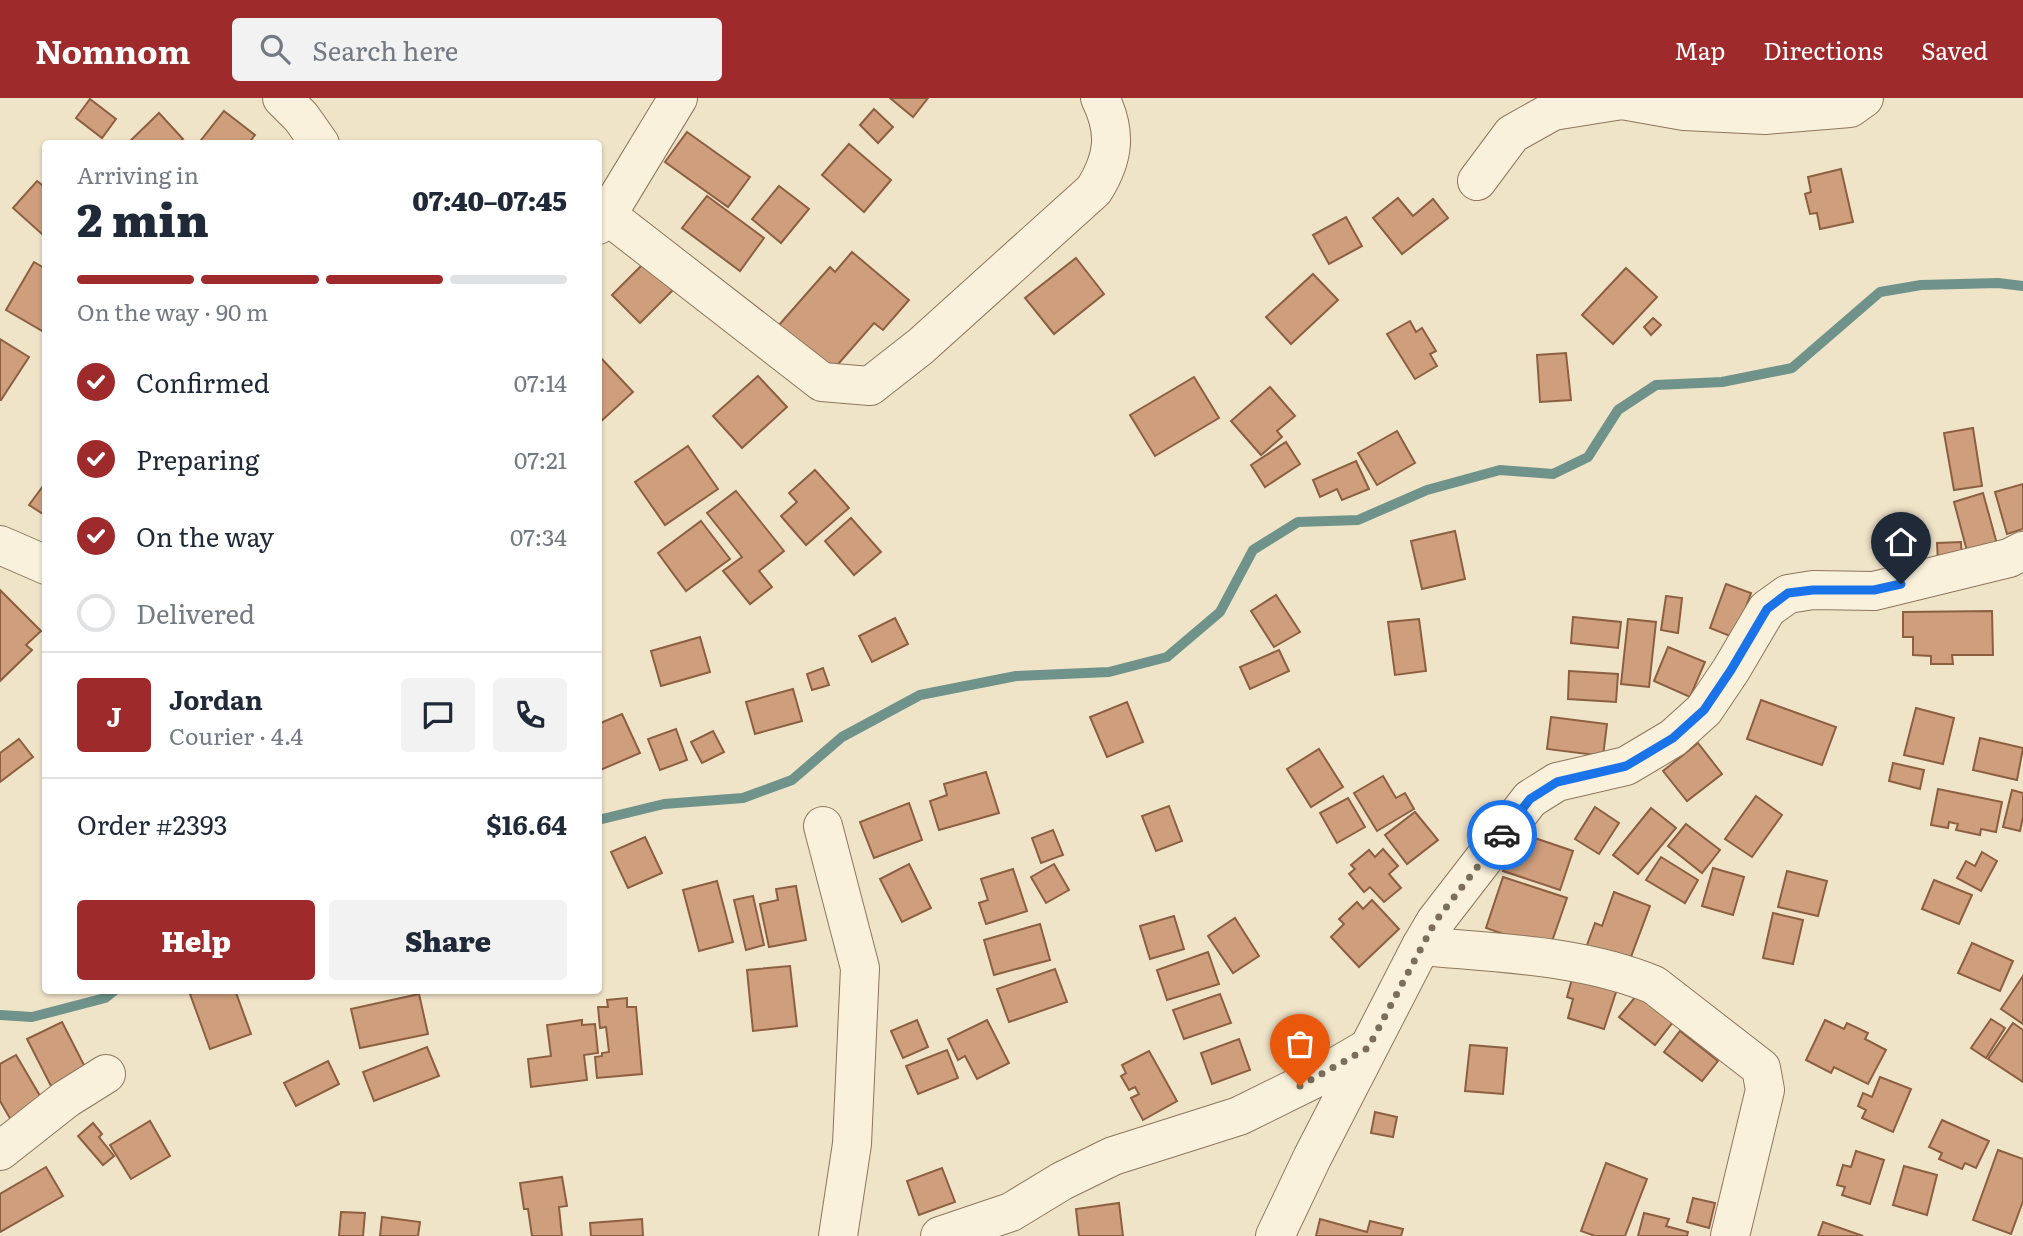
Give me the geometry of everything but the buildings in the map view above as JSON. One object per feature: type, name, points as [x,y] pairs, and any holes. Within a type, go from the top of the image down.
[{"type":"street","points":[[282,98],[301,117],[317,140]]},
{"type":"street","points":[[678,98],[603,220],[822,382],[870,386],[921,346],[1094,190],[1106,170],[1110,150],[1109,117],[1100,98]]},
{"type":"street","points":[[1478,181],[1512,134],[1553,111],[1622,100],[1684,111],[1765,116],[1850,108],[1864,98]]},
{"type":"street","points":[[0,545],[42,563]]},
{"type":"street","points":[[1275,1236],[1368,1048],[1435,922],[1530,799],[1557,782],[1626,766],[1673,738],[1704,710],[1767,609],[1788,593],[1813,590],[1874,590],[2009,558],[2023,551]]},
{"type":"street","points":[[822,826],[860,968],[852,1144],[838,1236]]},
{"type":"street","points":[[1421,946],[1552,958],[1634,977],[1654,985],[1760,1068],[1765,1090],[1730,1236]]},
{"type":"street","points":[[940,1236],[1011,1212],[1062,1181],[1113,1156],[1238,1115],[1320,1076],[1368,1048]]},
{"type":"street","points":[[0,1151],[66,1099],[106,1074]]},
{"type":"waterway","points":[[602,819],[664,804],[743,798],[792,780],[842,737],[920,695],[1016,676],[1109,672],[1167,657],[1220,612],[1253,550],[1298,522],[1358,520],[1427,490],[1500,470],[1553,474],[1588,457],[1618,410],[1656,385],[1722,382],[1792,368],[1880,292],[1921,285],[1998,283],[2023,286]]},
{"type":"waterway","points":[[0,1015],[32,1017],[105,998],[110,994]]},
{"type":"way so far","points":[[1300,1086],[1368,1048],[1435,922],[1502,835]]},
{"type":"route","points":[[1502,835],[1530,799],[1557,782],[1626,766],[1673,738],[1704,710],[1767,609],[1788,593],[1813,590],[1874,590],[1901,584]]}]
